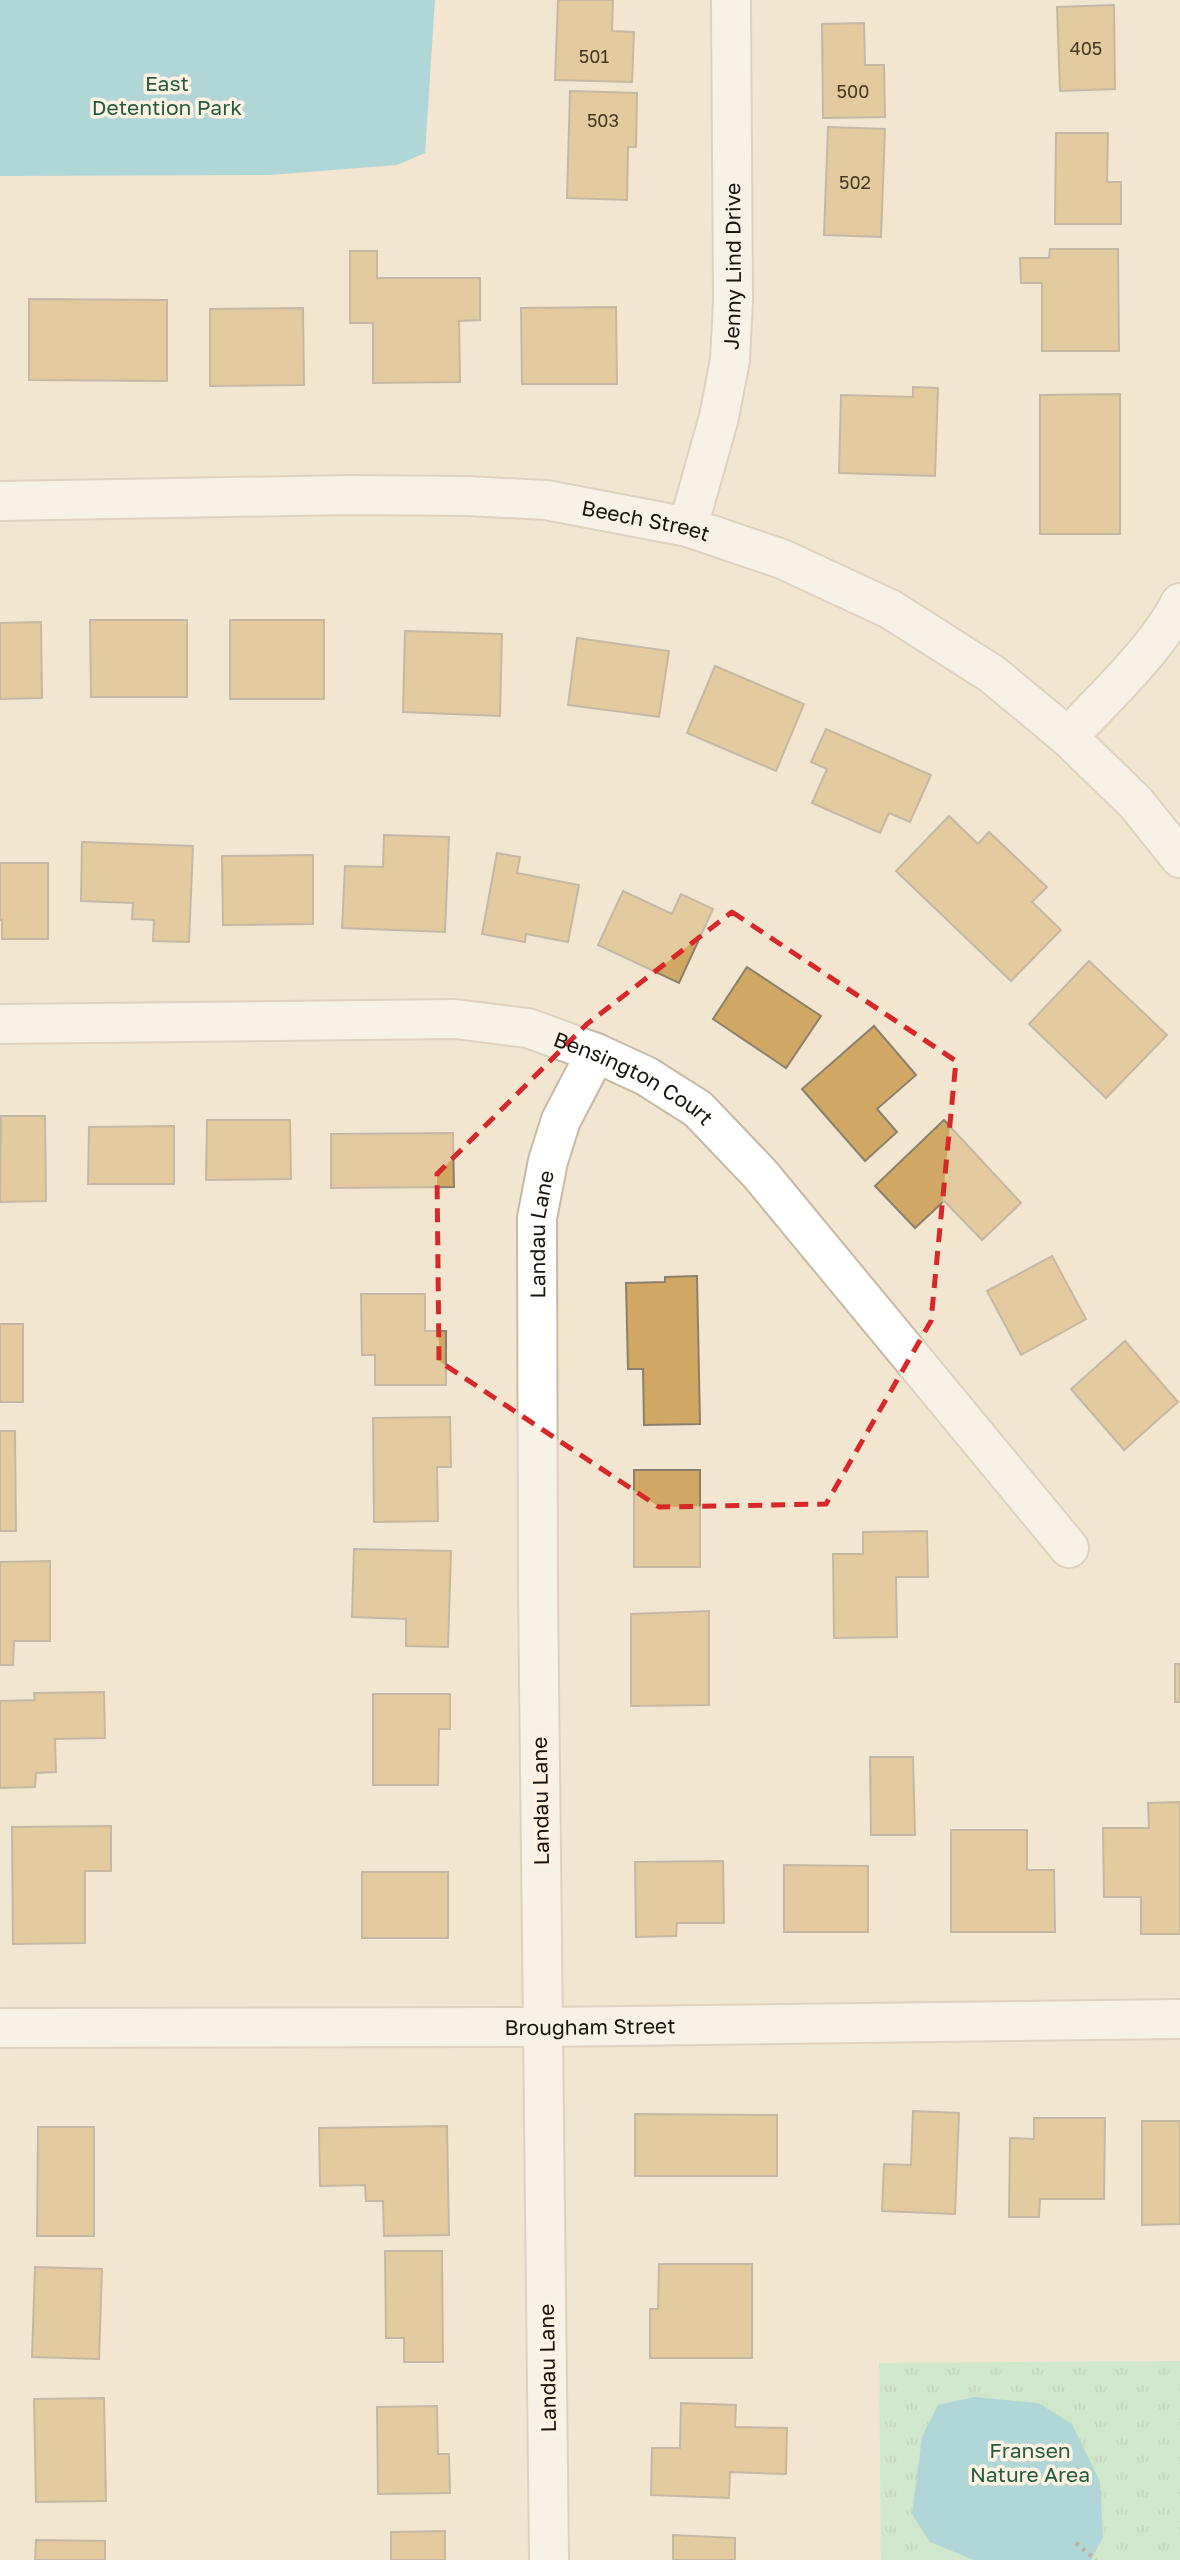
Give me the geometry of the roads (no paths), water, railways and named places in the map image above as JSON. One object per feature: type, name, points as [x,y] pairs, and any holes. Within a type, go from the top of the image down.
[{"type":"street","name":"Jenny Lind Drive","points":[[688,527],[719,417],[730,360],[733,301],[731,0]]},
{"type":"street","name":"Beech Street","points":[[0,501],[351,495],[467,496],[546,500],[688,527],[782,559],[890,609],[992,674],[1068,737],[1136,803],[1180,858]]},
{"type":"street","points":[[1068,737],[1141,657],[1174,616],[1180,603]]},
{"type":"street","name":"Bensington Court","points":[[0,1024],[455,1019],[528,1028],[596,1053],[646,1076],[698,1109],[761,1174],[1069,1548]]},
{"type":"street","name":"Landau Lane","points":[[549,2560],[538,1590],[537,1218],[548,1161],[561,1121],[596,1053]]},
{"type":"street","name":"Brougham Street","points":[[0,2028],[543,2027],[1180,2019]]},
{"type":"water","name":"East Detention Park","points":[[0,0],[435,0],[425,153],[397,165],[270,175],[0,176]]},
{"type":"water","points":[[974,2397],[1038,2403],[1072,2424],[1100,2482],[1103,2537],[1091,2560],[974,2560],[930,2542],[912,2514],[922,2437],[938,2405]]},
{"type":"park label","name":"Fransen Nature Area","points":[[1030,2462]]}]
